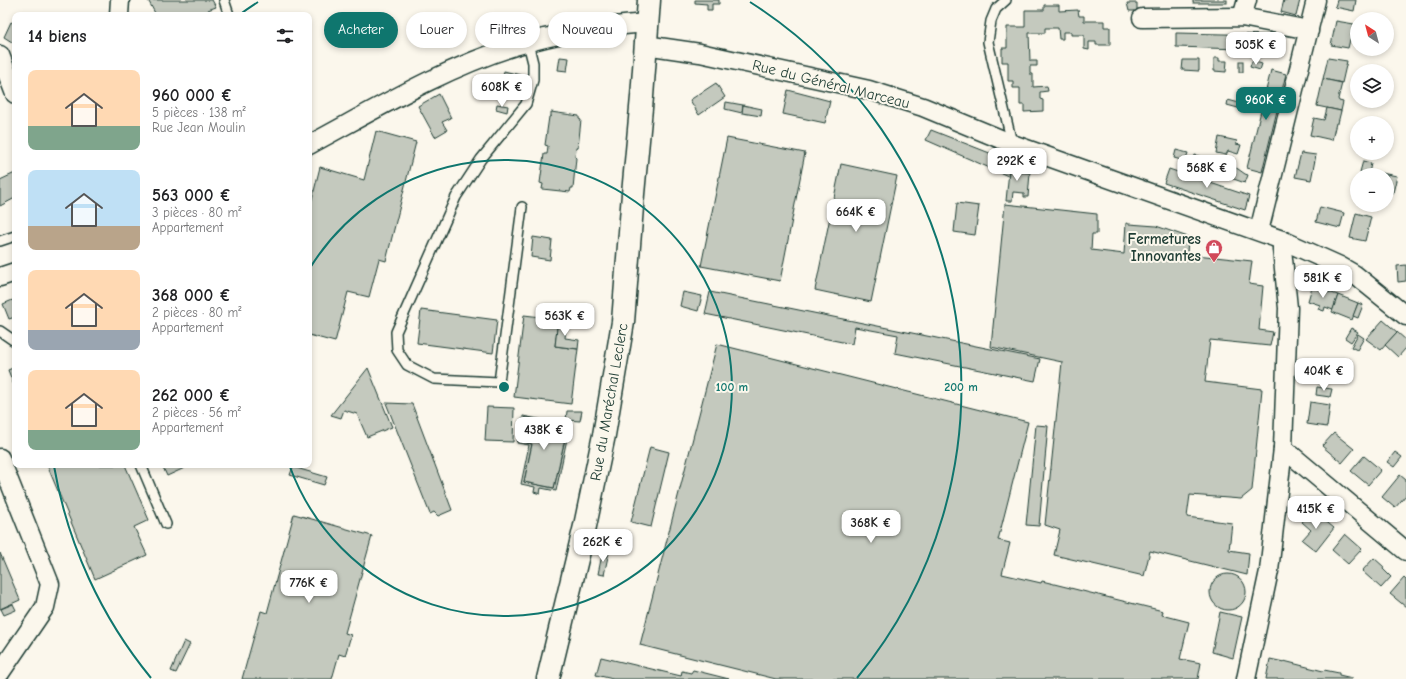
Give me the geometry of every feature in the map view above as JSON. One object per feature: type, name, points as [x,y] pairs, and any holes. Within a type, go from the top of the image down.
[{"type":"main road","name":"Rue du Maréchal Leclerc","points":[[548,679],[585,526],[604,435],[624,322],[649,0]]},
{"type":"street","points":[[119,12],[120,0]]},
{"type":"street","points":[[1242,18],[1247,0]]},
{"type":"street","points":[[1259,232],[1316,0]]},
{"type":"street","points":[[1142,18],[1242,18],[1309,31]]},
{"type":"street","points":[[540,40],[612,25],[647,23]]},
{"type":"street","name":"Rue du Général Marceau","points":[[646,45],[700,53],[869,90],[923,107],[1012,143],[1282,240],[1340,266],[1354,274],[1406,316]]},
{"type":"street","points":[[312,143],[455,69],[512,48]]},
{"type":"street","points":[[0,55],[12,86]]},
{"type":"street","points":[[1246,679],[1269,571],[1283,448],[1288,308],[1282,240]]},
{"type":"street","points":[[0,277],[12,273]]},
{"type":"street","points":[[1283,448],[1406,551]]},
{"type":"street","points":[[0,458],[50,584],[45,607],[0,673]]},
{"type":"lane","points":[[224,0],[228,12]]},
{"type":"lane","points":[[1006,0],[996,9],[991,21],[988,42],[1012,143]]},
{"type":"lane","points":[[522,207],[499,382],[434,379],[407,365],[397,350],[396,332],[456,197],[481,159],[526,104],[533,80],[533,63],[529,48]]},
{"type":"lane","points":[[0,241],[12,237]]},
{"type":"lane","points":[[0,330],[12,339]]},
{"type":"lane","points":[[142,468],[166,524]]},
{"type":"building","points":[[148,0],[212,0],[216,7],[208,10],[209,12],[154,12]]},
{"type":"building","points":[[695,0],[719,0],[719,4],[712,4],[712,10],[707,10],[707,4],[695,3]]},
{"type":"building","points":[[1193,0],[1227,0],[1227,3],[1193,3]]},
{"type":"building","points":[[1284,0],[1300,0],[1296,16],[1281,12]]},
{"type":"building","points":[[1337,0],[1356,0],[1354,11],[1335,7]]},
{"type":"building","points":[[1127,3],[1137,3],[1137,11],[1129,11]]},
{"type":"building","points":[[1044,5],[1059,5],[1059,11],[1078,10],[1079,16],[1084,16],[1084,21],[1104,21],[1104,27],[1110,27],[1110,45],[1096,45],[1096,42],[1089,42],[1089,50],[1084,49],[1084,35],[1071,35],[1071,32],[1063,32],[1063,39],[1059,39],[1058,28],[1045,28],[1045,33],[1029,33],[1030,61],[1037,61],[1037,66],[1030,66],[1030,74],[1033,74],[1033,87],[1047,86],[1048,91],[1040,92],[1040,99],[1043,100],[1043,111],[1024,112],[1024,105],[1020,105],[1020,88],[1013,88],[1013,81],[1008,81],[1008,62],[1002,62],[1002,48],[1007,48],[1007,27],[1025,27],[1025,10],[1044,10]]},
{"type":"building","points":[[1336,21],[1350,23],[1350,40],[1348,48],[1331,45]]},
{"type":"building","points":[[11,22],[12,22],[12,42],[4,37]]},
{"type":"building","points":[[1176,33],[1271,35],[1271,50],[1176,47]]},
{"type":"building","points":[[560,57],[569,58],[567,71],[558,70]]},
{"type":"building","points":[[1214,58],[1219,58],[1219,61],[1227,61],[1226,72],[1214,71]]},
{"type":"building","points":[[1328,58],[1347,61],[1342,83],[1323,79]]},
{"type":"building","points":[[1183,60],[1199,60],[1199,71],[1182,70]]},
{"type":"building","points":[[1239,61],[1243,61],[1243,72],[1239,72]]},
{"type":"building","points":[[1252,61],[1262,64],[1260,70],[1250,67]]},
{"type":"building","points":[[1271,70],[1286,74],[1262,172],[1247,168]]},
{"type":"building","points":[[504,71],[520,75],[515,96],[499,92]]},
{"type":"building","points":[[1323,79],[1342,83],[1338,99],[1339,101],[1343,102],[1341,111],[1317,106]]},
{"type":"building","points":[[716,83],[725,97],[699,115],[690,100]]},
{"type":"building","points":[[788,90],[830,101],[825,123],[783,114]]},
{"type":"building","points":[[439,94],[451,118],[442,122],[447,130],[435,137],[418,106]]},
{"type":"building","points":[[1240,99],[1252,101],[1250,108],[1239,106],[1238,108],[1227,105],[1228,100],[1239,103]]},
{"type":"building","points":[[726,102],[743,105],[742,113],[725,109]]},
{"type":"building","points":[[497,104],[508,106],[507,112],[496,109]]},
{"type":"building","points":[[743,105],[762,109],[761,116],[742,113]]},
{"type":"building","points":[[1327,108],[1341,111],[1338,123],[1336,123],[1332,140],[1310,135],[1314,118],[1324,120]]},
{"type":"building","points":[[551,112],[579,116],[579,119],[581,120],[578,148],[576,148],[573,188],[571,188],[570,192],[542,189],[543,184],[540,183],[544,154],[547,154],[548,146],[545,145]]},
{"type":"building","points":[[931,130],[1010,161],[1008,176],[926,140]]},
{"type":"building","points":[[376,131],[416,142],[386,261],[379,259],[369,297],[348,292],[335,342],[312,336],[312,199],[320,167],[364,180]]},
{"type":"building","points":[[1219,137],[1237,141],[1236,144],[1241,145],[1238,154],[1228,151],[1226,155],[1216,153]]},
{"type":"building","points":[[727,138],[805,153],[780,281],[701,266]]},
{"type":"building","points":[[1176,150],[1188,153],[1185,161],[1174,158]]},
{"type":"building","points":[[1301,153],[1316,155],[1311,180],[1295,177]]},
{"type":"building","points":[[1195,155],[1205,158],[1202,168],[1188,164],[1189,159],[1193,160]]},
{"type":"building","points":[[1010,161],[1017,163],[1015,172],[1030,173],[1028,197],[1024,197],[1024,193],[1013,192],[1012,201],[1006,201]]},
{"type":"building","points":[[1213,161],[1221,163],[1218,174],[1210,171]]},
{"type":"building","points":[[1363,161],[1371,163],[1370,168],[1361,168]]},
{"type":"building","points":[[841,164],[897,176],[871,302],[815,290]]},
{"type":"building","points":[[1231,166],[1248,175],[1245,183],[1228,177]]},
{"type":"building","points":[[1169,169],[1249,196],[1245,210],[1164,183]]},
{"type":"building","points":[[12,174],[12,200],[0,206],[0,180]]},
{"type":"building","points":[[1394,175],[1397,176],[1394,189]]},
{"type":"building","points":[[957,203],[979,206],[975,235],[954,232]]},
{"type":"building","points":[[1005,204],[1097,214],[1097,234],[1092,234],[1091,250],[1124,254],[1126,223],[1156,226],[1188,237],[1187,254],[1252,261],[1249,284],[1263,286],[1259,330],[1273,332],[1270,346],[1210,340],[1205,382],[1262,389],[1252,490],[1241,499],[1190,495],[1187,517],[1232,523],[1229,550],[1249,553],[1247,575],[1150,551],[1144,576],[1054,555],[1060,530],[1045,525],[1062,362],[991,347]]},
{"type":"building","points":[[1320,207],[1344,213],[1340,228],[1316,222]]},
{"type":"building","points":[[1356,213],[1371,217],[1365,241],[1350,238]]},
{"type":"building","points":[[533,237],[552,240],[550,260],[531,257]]},
{"type":"building","points":[[1406,265],[1406,281],[1398,282],[1397,266]]},
{"type":"building","points":[[1312,287],[1338,295],[1333,310],[1325,307],[1324,311],[1318,309],[1320,305],[1308,301]]},
{"type":"building","points":[[683,292],[702,296],[698,311],[680,306]]},
{"type":"building","points":[[710,292],[1040,359],[1035,381],[895,353],[898,335],[855,327],[852,344],[705,314]]},
{"type":"building","points":[[1338,295],[1358,303],[1352,320],[1332,312]]},
{"type":"building","points":[[12,300],[12,318],[9,319],[3,304]]},
{"type":"building","points":[[1358,303],[1363,305],[1358,318],[1353,316]]},
{"type":"building","points":[[421,310],[497,320],[493,353],[417,343]]},
{"type":"building","points":[[524,315],[558,319],[555,346],[578,349],[571,404],[514,397]]},
{"type":"building","points":[[558,319],[567,320],[565,338],[579,340],[578,349],[555,346]]},
{"type":"building","points":[[1383,320],[1397,332],[1381,350],[1366,339]]},
{"type":"building","points":[[1351,328],[1358,332],[1351,342],[1345,338]]},
{"type":"building","points":[[1397,332],[1406,340],[1406,348],[1398,357],[1385,345]]},
{"type":"building","points":[[1358,334],[1364,338],[1357,350],[1351,347]]},
{"type":"building","points":[[717,344],[1028,422],[998,540],[1010,543],[1002,574],[1041,583],[1042,581],[1163,611],[1162,615],[1189,622],[1180,659],[1201,663],[1198,679],[776,679],[640,645]]},
{"type":"building","points":[[12,368],[12,380],[8,370]]},
{"type":"building","points":[[368,368],[392,427],[367,437],[357,414],[344,410],[341,418],[331,415]]},
{"type":"building","points":[[1317,387],[1332,389],[1330,397],[1316,395]]},
{"type":"building","points":[[1310,402],[1330,405],[1327,427],[1307,424]]},
{"type":"building","points":[[386,403],[412,404],[452,510],[438,516],[434,512],[430,514]]},
{"type":"building","points":[[487,407],[514,408],[513,442],[485,441]]},
{"type":"building","points":[[567,411],[582,411],[580,421],[566,420]]},
{"type":"building","points":[[523,416],[564,424],[563,426],[525,418],[520,441],[532,444],[524,482],[554,488],[569,420],[571,420],[556,491],[541,488],[540,494],[534,492],[535,487],[521,484],[529,445],[517,443]]},
{"type":"building","points":[[525,418],[563,426],[566,420],[569,420],[554,488],[524,482],[532,444],[520,441]]},
{"type":"building","points":[[1036,425],[1048,426],[1039,526],[1026,525]]},
{"type":"building","points":[[1334,433],[1354,449],[1342,463],[1322,446]]},
{"type":"building","points":[[650,447],[669,452],[651,527],[631,522]]},
{"type":"building","points":[[1395,452],[1402,457],[1394,467],[1387,462]]},
{"type":"building","points":[[1364,456],[1381,470],[1368,485],[1351,471]]},
{"type":"building","points":[[48,468],[126,468],[149,520],[134,527],[147,555],[95,579]]},
{"type":"building","points":[[163,468],[184,468],[167,476]]},
{"type":"building","points":[[293,468],[296,468],[327,477],[324,485],[290,475]]},
{"type":"building","points":[[1400,475],[1406,480],[1406,495],[1395,508],[1382,497]]},
{"type":"building","points":[[1312,510],[1334,528],[1316,551],[1302,540],[1311,530],[1302,522]]},
{"type":"building","points":[[294,514],[372,536],[345,633],[351,635],[345,656],[339,654],[332,679],[242,679],[261,611],[267,613]]},
{"type":"building","points":[[1345,534],[1362,549],[1348,564],[1332,550]]},
{"type":"building","points":[[603,550],[609,552],[604,575],[598,574]]},
{"type":"building","points":[[0,553],[20,600],[0,609]]},
{"type":"building","points":[[1374,558],[1384,567],[1383,569],[1391,577],[1381,588],[1362,571]]},
{"type":"building","points":[[1228,574],[1241,579],[1246,592],[1241,605],[1228,610],[1215,605],[1210,592],[1215,579]]},
{"type":"building","points":[[1404,578],[1406,580],[1406,607],[1390,594]]},
{"type":"building","points":[[13,604],[16,610],[4,615],[1,609]]},
{"type":"building","points":[[1220,612],[1242,617],[1233,658],[1212,652]]},
{"type":"building","points":[[184,641],[190,644],[176,673],[171,671]]},
{"type":"building","points":[[601,657],[681,676],[682,671],[691,673],[693,670],[729,679],[613,679],[596,675]]},
{"type":"building","points":[[1270,659],[1323,671],[1339,673],[1339,675],[1352,679],[1266,679]]},
{"type":"place","name":"Fermetures Innovantes","points":[[1214,263]]}]
